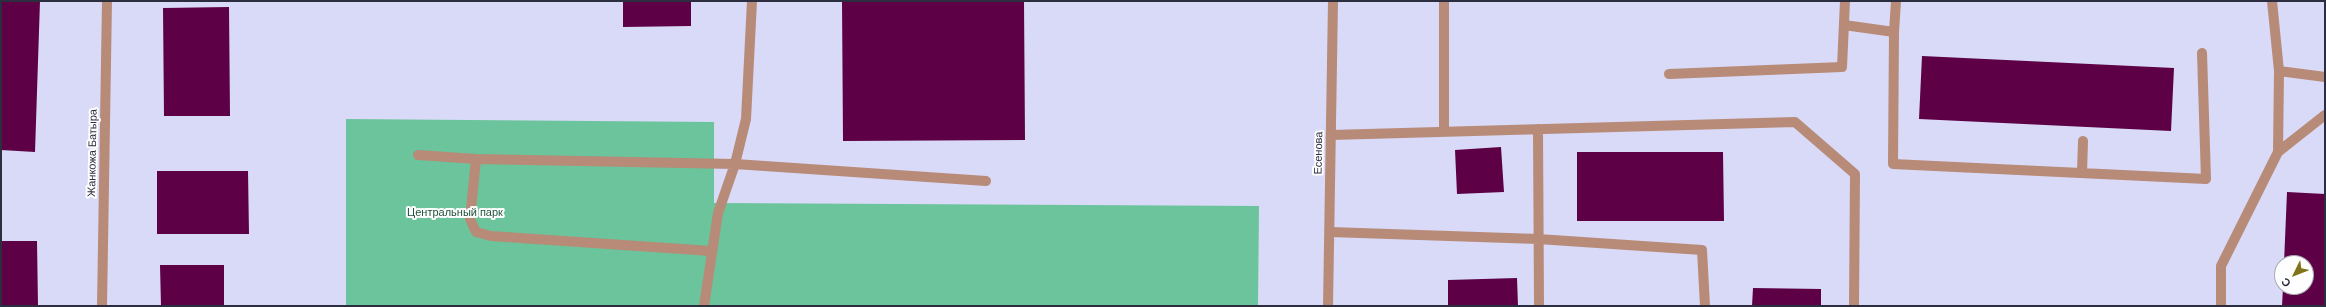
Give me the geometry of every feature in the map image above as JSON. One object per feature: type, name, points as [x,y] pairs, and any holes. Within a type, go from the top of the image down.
[{"type":"street","name":"Жанкожа Батыра","points":[[102,306],[108,1]]},
{"type":"street","points":[[704,306],[711,251],[718,213],[735,164],[746,119],[752,1]]},
{"type":"street","name":"Есенова","points":[[1328,306],[1333,1]]},
{"type":"street","points":[[1444,1],[1444,132]]},
{"type":"street","points":[[1669,74],[1842,67],[1845,1]]},
{"type":"street","points":[[1896,1],[1894,32],[1893,164],[2206,179],[2202,52]]},
{"type":"street","points":[[2221,306],[2222,266],[2278,152],[2279,71],[2272,1]]},
{"type":"street","points":[[1844,25],[1894,32]]},
{"type":"street","points":[[2279,71],[2325,77]]},
{"type":"street","points":[[2278,152],[2325,115]]},
{"type":"street","points":[[1331,135],[1795,122],[1854,174],[1854,306]]},
{"type":"street","points":[[1538,129],[1539,306]]},
{"type":"street","points":[[2082,173],[2083,141]]},
{"type":"street","points":[[418,155],[476,159],[735,164],[986,181]]},
{"type":"street","points":[[476,159],[470,218],[476,232],[491,236],[711,251]]},
{"type":"street","points":[[1330,232],[1538,239],[1702,250],[1705,306]]},
{"type":"green space","name":"Центральный парк","points":[[346,119],[714,122],[714,203],[1259,206],[1258,306],[346,306]]},
{"type":"building","points":[[1,1],[40,1],[35,152],[1,150]]},
{"type":"building","points":[[623,1],[691,1],[691,26],[623,27]]},
{"type":"building","points":[[842,1],[1024,1],[1025,140],[843,141]]},
{"type":"building","points":[[229,7],[230,116],[164,116],[163,8]]},
{"type":"building","points":[[1922,56],[2174,68],[2171,131],[1919,119]]},
{"type":"building","points":[[1501,147],[1504,192],[1457,194],[1455,150]]},
{"type":"building","points":[[1577,152],[1723,152],[1724,221],[1577,221]]},
{"type":"building","points":[[157,171],[248,171],[249,234],[157,234]]},
{"type":"building","points":[[2287,192],[2325,194],[2325,306],[2282,306],[2283,295],[2314,295],[2314,255],[2284,255]]},
{"type":"building","points":[[1,241],[37,241],[38,306],[1,306]]},
{"type":"building","points":[[160,265],[224,265],[224,306],[161,306]]},
{"type":"building","points":[[1517,278],[1518,306],[1448,306],[1448,280]]},
{"type":"building","points":[[1753,288],[1821,289],[1821,306],[1752,306]]}]
